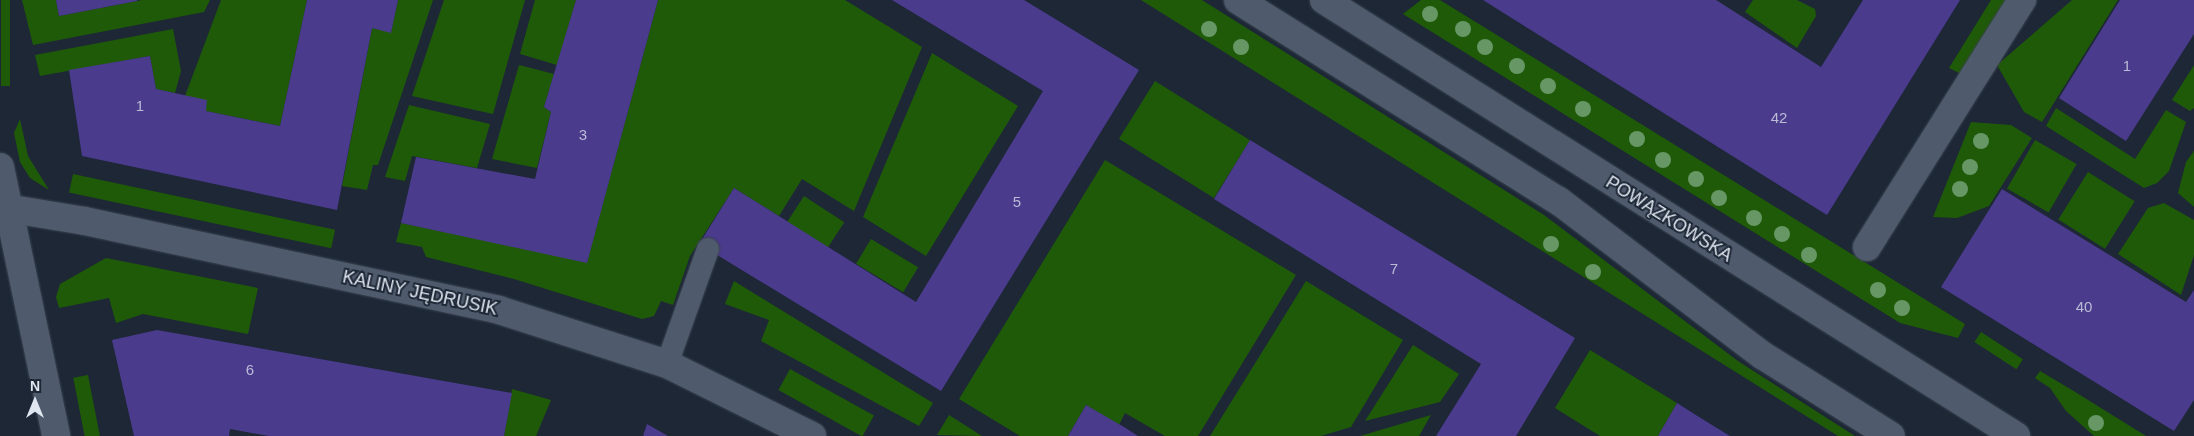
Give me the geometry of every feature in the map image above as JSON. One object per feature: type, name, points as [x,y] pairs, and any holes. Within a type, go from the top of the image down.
[{"type":"main road","points":[[1238,0],[1559,201],[1762,355],[1891,436]]},
{"type":"main road","name":"POWĄZKOWSKA","points":[[1324,0],[2016,436]]},
{"type":"main road","points":[[1867,247],[2022,0]]},
{"type":"main road","points":[[0,167],[4,207],[56,436]]},
{"type":"main road","name":"KALINY JĘDRUSIK","points":[[4,207],[85,221],[499,310],[667,364],[812,436]]},
{"type":"lane","points":[[667,364],[708,249]]},
{"type":"green space","points":[[1,0],[10,0],[10,86],[1,86]]},
{"type":"green space","points":[[22,0],[56,0],[59,16],[142,0],[210,0],[204,12],[33,45]]},
{"type":"green space","points":[[221,0],[307,0],[280,126],[206,111],[185,96]]},
{"type":"green space","points":[[398,0],[433,0],[378,165],[373,165],[367,190],[342,186],[372,28],[391,32]]},
{"type":"green space","points":[[444,0],[525,0],[493,114],[412,96]]},
{"type":"green space","points":[[535,0],[576,0],[557,65],[520,54]]},
{"type":"green space","points":[[658,0],[845,0],[922,47],[854,211],[802,179],[779,216],[734,188],[690,256],[673,305],[661,301],[654,316],[642,319],[514,279],[426,257],[422,247],[396,242],[401,223],[587,262]]},
{"type":"green space","points":[[1141,0],[1202,0],[1544,215],[1738,361],[1855,436],[1838,436]]},
{"type":"green space","points":[[1421,0],[1440,0],[1965,324],[1958,338],[1900,323],[1403,14]]},
{"type":"green space","points":[[1753,0],[1797,0],[1815,9],[1816,16],[1797,48],[1745,12]]},
{"type":"green space","points":[[1991,0],[2006,0],[1961,74],[1949,68]]},
{"type":"green space","points":[[2072,0],[2118,0],[2042,122],[2024,112],[1997,65]]},
{"type":"green space","points":[[173,29],[181,71],[175,93],[156,89],[150,56],[40,76],[35,55]]},
{"type":"green space","points":[[932,53],[1018,106],[926,256],[863,217]]},
{"type":"green space","points":[[519,65],[554,74],[544,107],[551,112],[537,168],[492,159]]},
{"type":"green space","points":[[2194,65],[2194,108],[2190,111],[2172,100]]},
{"type":"green space","points":[[1155,81],[1250,140],[1214,198],[1119,139]]},
{"type":"green space","points":[[409,105],[490,124],[477,168],[412,156],[405,181],[385,177]]},
{"type":"green space","points":[[2056,108],[2135,159],[2166,110],[2186,122],[2169,171],[2157,183],[2144,188],[2046,126]]},
{"type":"green space","points":[[20,119],[28,156],[49,190],[30,178],[20,162],[14,133]]},
{"type":"green space","points":[[1971,122],[2011,125],[2032,138],[1989,206],[1957,218],[1933,217]]},
{"type":"green space","points":[[2035,140],[2077,164],[2049,212],[2007,188]]},
{"type":"green space","points":[[2194,151],[2194,207],[2178,193],[2186,162]]},
{"type":"green space","points":[[1105,160],[1296,275],[1198,436],[1165,436],[1125,413],[1119,425],[1086,405],[1068,436],[1020,436],[959,399]]},
{"type":"green space","points":[[2088,172],[2135,201],[2105,249],[2058,219]]},
{"type":"green space","points":[[73,174],[335,230],[331,248],[69,193]]},
{"type":"green space","points":[[804,196],[844,222],[827,248],[787,222]]},
{"type":"green space","points":[[2164,203],[2194,220],[2194,255],[2181,295],[2118,254],[2148,208]]},
{"type":"green space","points":[[871,239],[918,267],[903,292],[856,264]]},
{"type":"green space","points":[[106,258],[258,288],[248,334],[143,314],[116,323],[109,298],[59,308],[56,297],[60,284]]},
{"type":"green space","points":[[734,281],[933,403],[919,426],[761,341],[769,320],[725,304]]},
{"type":"green space","points":[[1306,281],[1403,340],[1351,427],[1321,436],[1210,436]]},
{"type":"green space","points":[[1981,332],[2023,359],[2016,369],[1974,342]]},
{"type":"green space","points":[[1413,345],[1459,374],[1440,402],[1365,421]]},
{"type":"green space","points":[[1590,350],[1677,403],[1658,436],[1600,436],[1555,408]]},
{"type":"green space","points":[[790,369],[874,416],[861,436],[778,390]]},
{"type":"green space","points":[[2040,371],[2146,436],[2094,436],[2066,411],[2050,388],[2035,378]]},
{"type":"green space","points":[[88,375],[100,436],[85,436],[73,378]]},
{"type":"green space","points":[[512,389],[551,400],[536,436],[504,436]]},
{"type":"green space","points":[[949,415],[982,436],[937,435]]},
{"type":"green space","points":[[1431,415],[1419,436],[1360,436]]},
{"type":"building","points":[[56,0],[137,0],[137,1],[59,16]]},
{"type":"building","points":[[307,0],[398,0],[391,33],[372,28],[337,210],[82,156],[69,70],[150,56],[156,89],[207,100],[206,111],[280,126]]},
{"type":"building","points":[[576,0],[658,0],[587,263],[401,223],[416,157],[535,179],[551,112],[544,107]]},
{"type":"building","points":[[892,0],[1024,0],[1139,70],[941,391],[699,244],[734,188],[916,302],[1043,91]]},
{"type":"building","points":[[1483,0],[1716,0],[1821,67],[1863,0],[1960,0],[1827,215]]},
{"type":"building","points":[[2120,0],[2194,0],[2194,34],[2126,141],[2059,98]]},
{"type":"building","points":[[1250,140],[1575,338],[1516,436],[1436,436],[1481,364],[1214,199]]},
{"type":"building","points":[[2002,189],[2186,302],[2194,290],[2194,400],[2174,431],[1941,287]]},
{"type":"building","points":[[157,330],[512,393],[504,436],[269,436],[230,429],[229,436],[134,436],[112,340]]},
{"type":"building","points":[[1677,403],[1699,417],[1730,436],[1658,436]]},
{"type":"building","points":[[1086,405],[1124,427],[1138,436],[1068,436]]},
{"type":"building","points":[[647,424],[668,436],[643,436]]}]
